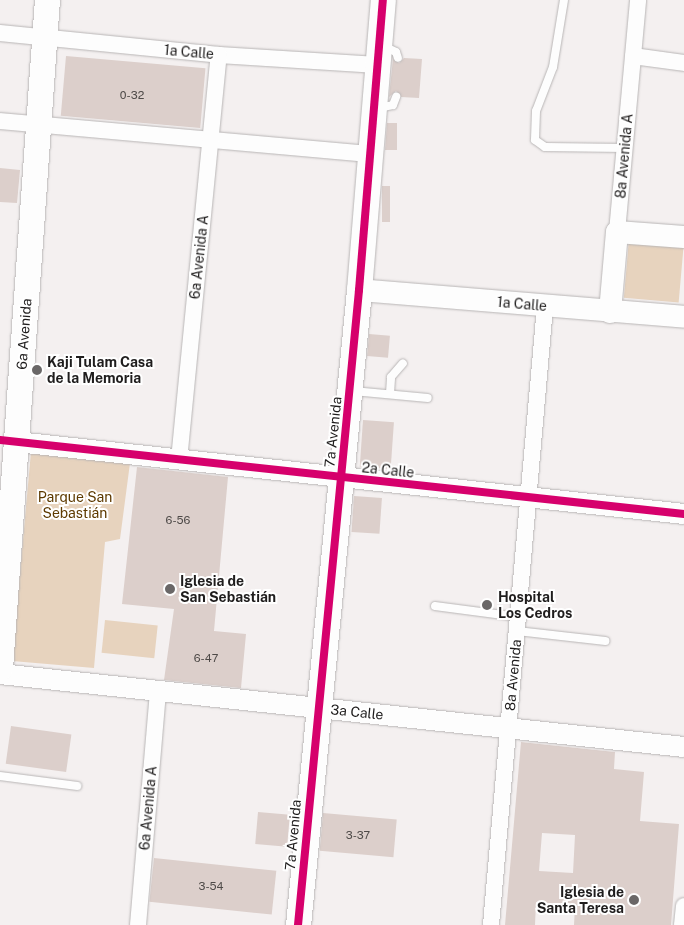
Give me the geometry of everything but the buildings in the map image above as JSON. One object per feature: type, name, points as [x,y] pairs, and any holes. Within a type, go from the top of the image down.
[{"type":"main road","name":"6a Avenida","points":[[0,668],[8,441],[40,125],[47,0]]},
{"type":"main road","name":"7a Avenida","points":[[298,925],[316,708],[341,477],[374,109],[385,56],[383,0]]},
{"type":"main road","points":[[617,232],[684,236]]},
{"type":"main road","name":"8a Avenida A","points":[[610,312],[617,232]]},
{"type":"main road","name":"1a Calle","points":[[359,290],[684,317]]},
{"type":"street","name":"8a Avenida A","points":[[617,232],[638,0]]},
{"type":"street","name":"1a Calle","points":[[0,34],[219,55],[385,56]]},
{"type":"street","name":"6a Avenida A","points":[[179,460],[219,55]]},
{"type":"street","points":[[633,56],[684,63]]},
{"type":"street","points":[[0,121],[370,154]]},
{"type":"street","name":"8a Avenida","points":[[492,925],[545,306]]},
{"type":"street","name":"2a Calle","points":[[8,441],[684,514]]},
{"type":"street","name":"3a Calle","points":[[0,674],[684,747]]},
{"type":"street","name":"6a Avenida A","points":[[138,925],[158,691]]},
{"type":"street","points":[[682,925],[684,906]]},
{"type":"lane","points":[[564,0],[553,67],[536,112],[535,140],[545,147],[625,148]]},
{"type":"lane","points":[[374,109],[393,105],[396,97]]},
{"type":"lane","points":[[390,393],[391,377],[403,362]]},
{"type":"lane","points":[[349,391],[390,393],[428,398]]},
{"type":"lane","points":[[435,606],[605,641]]},
{"type":"lane","points":[[0,776],[77,786]]},
{"type":"green space","points":[[629,239],[684,244],[679,303],[624,298]]},
{"type":"green space","name":"Parque San Sebastián","points":[[31,452],[130,463],[120,539],[105,542],[94,668],[12,661]]},
{"type":"green space","points":[[105,620],[158,626],[154,658],[102,653]]},
{"type":"cycle path","points":[[298,925],[359,290],[383,0]]},
{"type":"cycle path","points":[[0,440],[684,514]]},
{"type":"place","name":"Kaji Tulam Casa de la Memoria","points":[[37,370]]},
{"type":"place","name":"Iglesia de San Sebastián","points":[[170,589]]},
{"type":"place","name":"Hospital Los Cedros","points":[[487,605]]},
{"type":"place","name":"Iglesia de Santa Teresa","points":[[634,900]]}]
